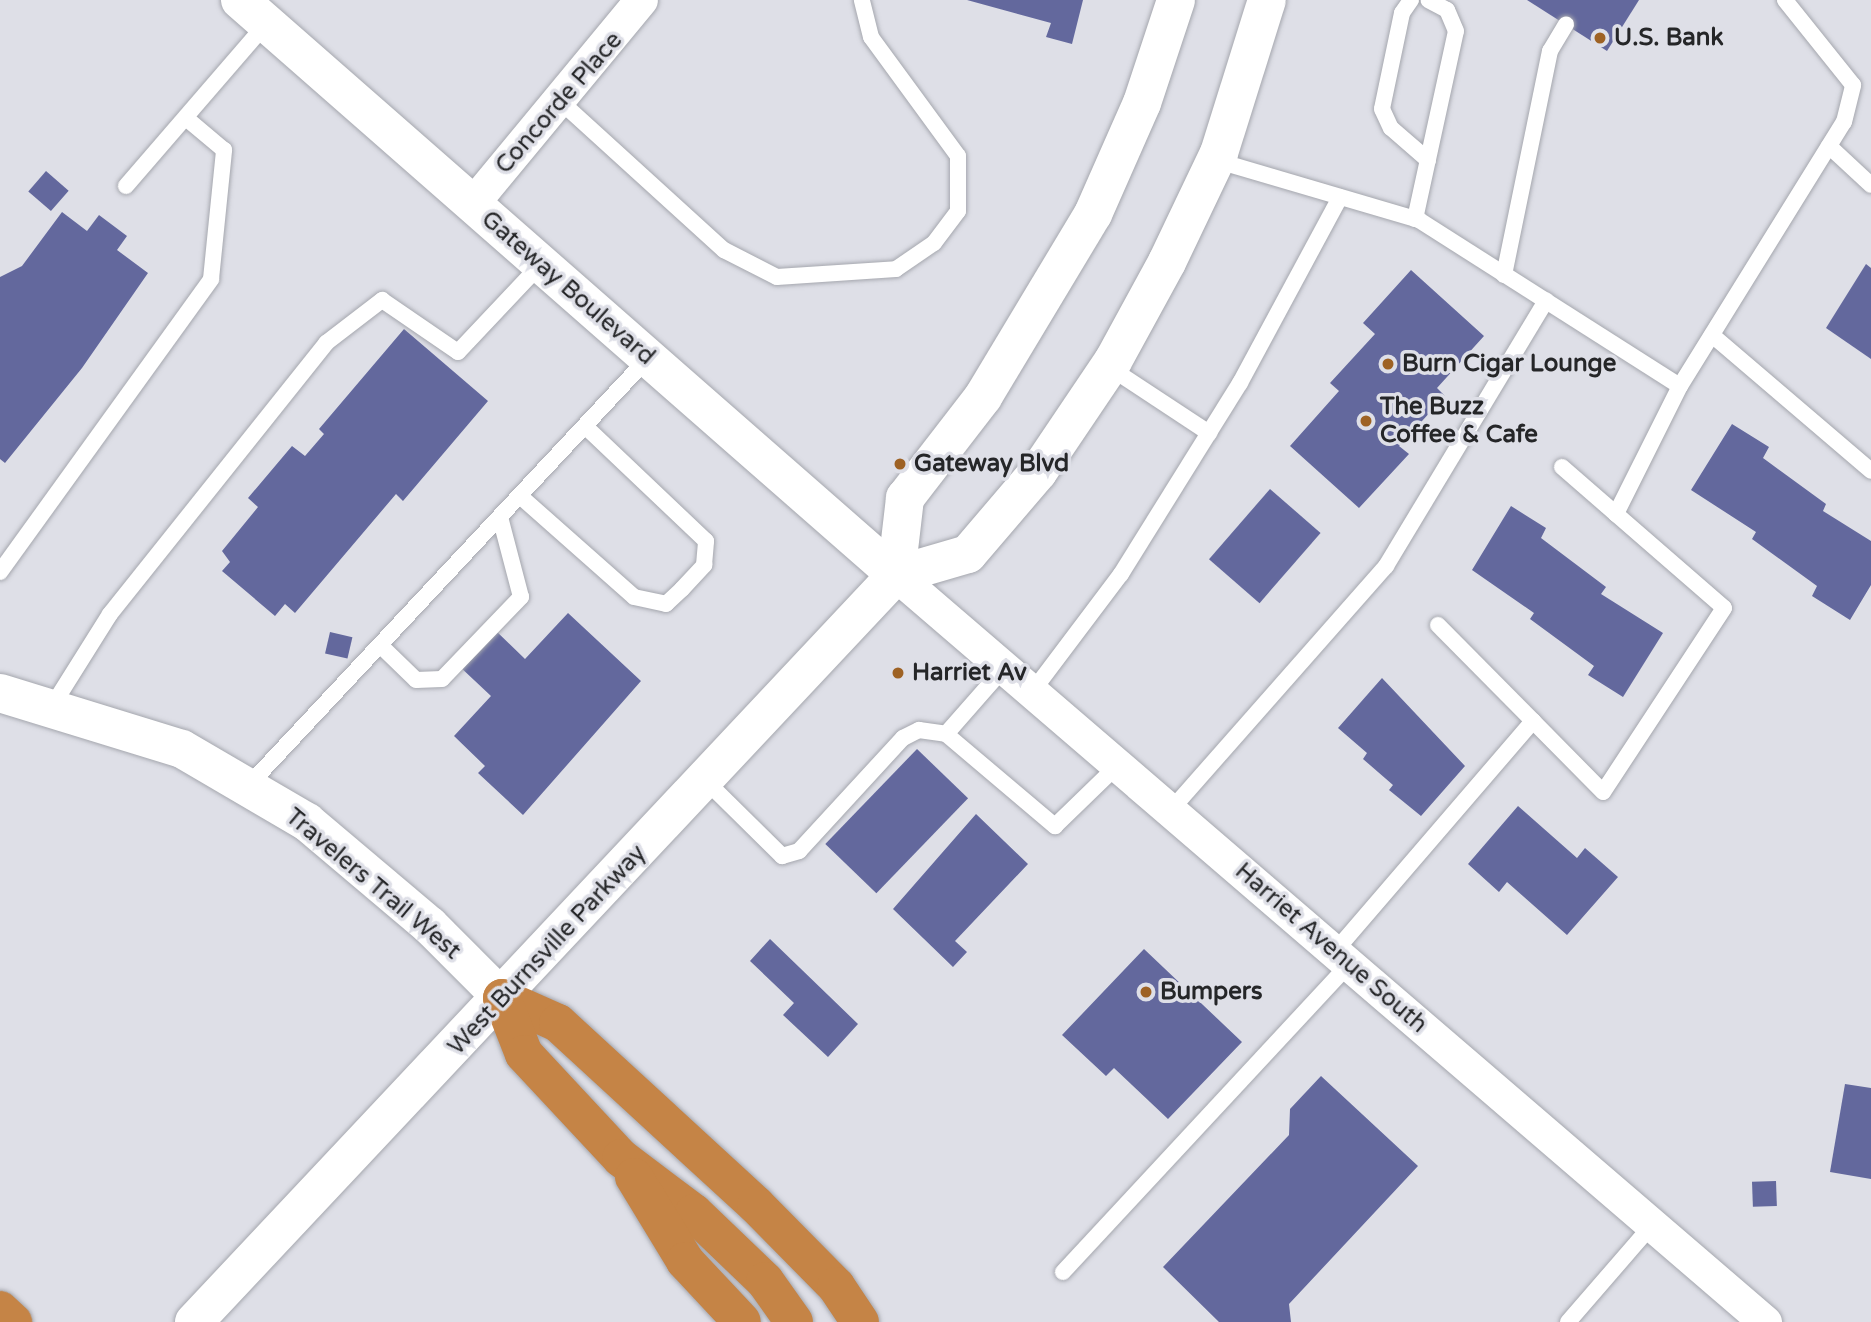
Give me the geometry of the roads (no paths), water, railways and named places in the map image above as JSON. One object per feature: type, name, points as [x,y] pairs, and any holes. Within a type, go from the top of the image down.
[{"type":"highway","points":[[502,998],[524,1054],[621,1158],[737,1254],[794,1322]]},
{"type":"highway","points":[[502,998],[558,1023],[756,1205],[836,1286],[860,1322]]},
{"type":"highway","points":[[621,1158],[685,1261],[742,1322]]},
{"type":"highway","points":[[0,1310],[13,1322]]},
{"type":"street","name":"Concorde Place","points":[[472,204],[642,0]]},
{"type":"street","points":[[1176,0],[1142,103],[1093,214],[983,397],[905,498],[896,575],[968,554],[1038,472],[1109,367],[1215,160],[1267,0]]},
{"type":"street","name":"Gateway Boulevard","points":[[253,12],[896,575]]},
{"type":"street","name":"Harriet Avenue South","points":[[896,575],[1653,1224],[1751,1318]]},
{"type":"street","name":"West Burnsville Parkway","points":[[197,1320],[502,998],[896,575]]},
{"type":"street","name":"Travelers Trail West","points":[[0,693],[182,749],[307,822],[429,925],[502,998]]},
{"type":"lane","points":[[560,101],[724,250],[777,277],[896,269],[934,243],[958,211],[958,156],[871,37],[862,0]]},
{"type":"lane","points":[[1410,0],[1402,13],[1382,109],[1391,128],[1428,160]]},
{"type":"lane","points":[[1415,219],[1456,31],[1447,10],[1428,0]]},
{"type":"lane","points":[[1616,514],[1680,386],[1829,146],[1853,85],[1785,0]]},
{"type":"lane","points":[[127,186],[186,118],[253,12]]},
{"type":"lane","points":[[1504,275],[1549,51],[1566,24]]},
{"type":"lane","points":[[0,572],[211,279],[224,150],[186,118]]},
{"type":"lane","points":[[1829,146],[1871,185]]},
{"type":"lane","points":[[1215,160],[1415,219],[1680,386]]},
{"type":"lane","points":[[1032,692],[1121,574],[1209,433],[1340,197]]},
{"type":"lane","points":[[51,709],[110,614],[326,343],[382,300],[458,352],[541,264]]},
{"type":"lane","points":[[1170,811],[1385,566],[1546,301]]},
{"type":"lane","points":[[1712,335],[1871,471]]},
{"type":"lane","points":[[247,787],[648,358]]},
{"type":"lane","points":[[1109,367],[1209,433]]},
{"type":"lane","points":[[520,495],[634,597],[666,604],[682,589],[704,565],[706,541],[585,426]]},
{"type":"lane","points":[[1438,625],[1603,792],[1724,608],[1562,467]]},
{"type":"lane","points":[[380,645],[416,680],[442,679],[520,597],[500,517]]},
{"type":"lane","points":[[946,734],[1004,668]]},
{"type":"lane","points":[[1063,1272],[1341,958],[1533,720]]},
{"type":"lane","points":[[704,779],[782,856],[799,850],[903,738],[919,730],[946,734],[1055,826],[1118,765]]},
{"type":"lane","points":[[1568,1322],[1653,1224]]},
{"type":"place","name":"U.S. Bank","points":[[1600,38]]},
{"type":"place","name":"Burn Cigar Lounge","points":[[1388,364]]},
{"type":"place","name":"The Buzz Coffee & Cafe","points":[[1366,421]]},
{"type":"place","name":"Gateway Blvd","points":[[900,464]]},
{"type":"place","name":"Harriet Av","points":[[898,673]]},
{"type":"place","name":"Bumpers","points":[[1146,992]]}]
